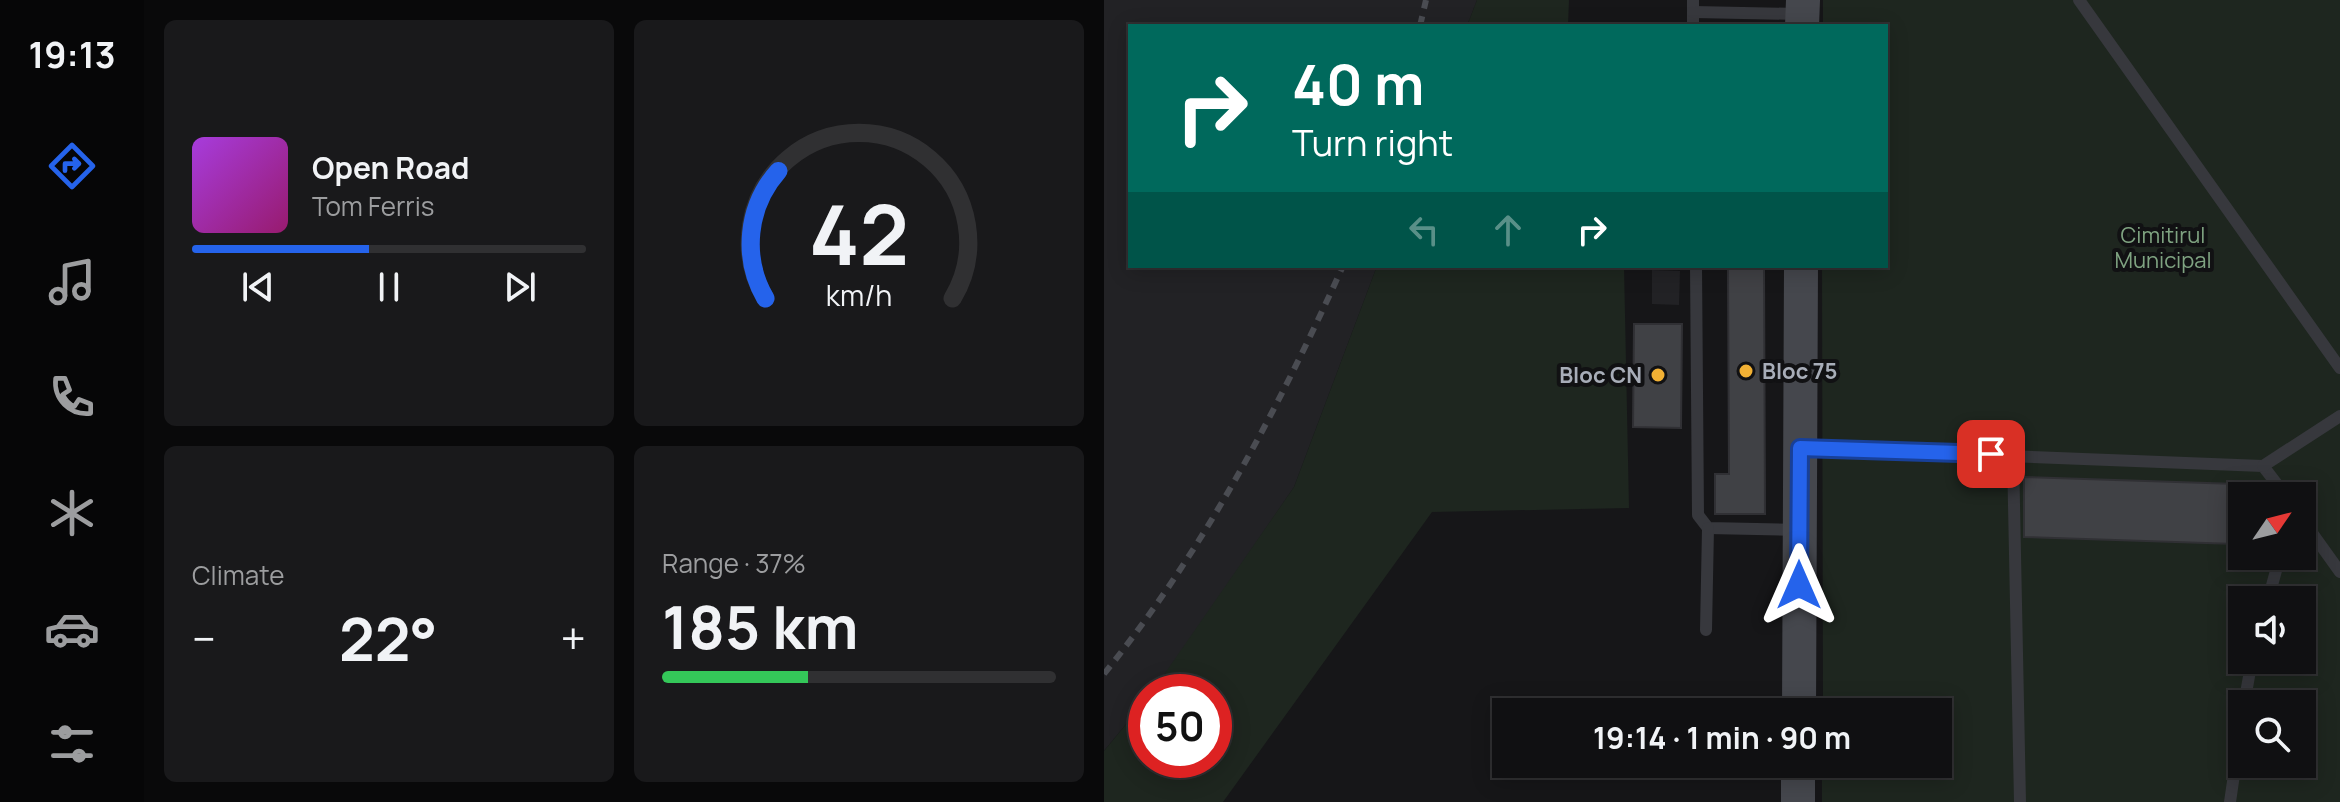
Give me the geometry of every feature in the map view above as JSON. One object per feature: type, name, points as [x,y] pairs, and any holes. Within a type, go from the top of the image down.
[{"type":"main road","points":[[1799,698],[1801,268]]},
{"type":"main road","points":[[1798,778],[1798,802]]},
{"type":"lane","points":[[2079,0],[2340,368]]},
{"type":"lane","points":[[1693,13],[1803,14]]},
{"type":"lane","points":[[1696,268],[1698,515],[1708,528],[1706,630]]},
{"type":"lane","points":[[1800,448],[2263,466],[2340,416]]},
{"type":"lane","points":[[2013,455],[2020,802]]},
{"type":"lane","points":[[2263,466],[2275,482]]},
{"type":"lane","points":[[1708,528],[1799,530]]},
{"type":"lane","points":[[2316,539],[2340,572]]},
{"type":"lane","points":[[2230,802],[2234,778]]},
{"type":"shaded area","points":[[1104,0],[1477,0],[1468,24],[1128,24],[1128,268],[1376,268],[1294,487],[1167,674],[1128,674],[1128,722],[1104,751]]},
{"type":"shaded area","points":[[1652,270],[1680,271],[1679,305],[1652,304]]},
{"type":"green space","points":[[1477,0],[1569,0],[1568,24],[1468,24]]},
{"type":"green space","name":"Cimitirul Municipal","points":[[1823,0],[2340,0],[2340,802],[1822,802],[1822,778],[1952,778],[1952,698],[1823,698],[1822,268],[1888,268],[1888,24],[1823,24]]},
{"type":"green space","points":[[1376,268],[1624,268],[1629,508],[1432,512],[1223,802],[1104,802],[1104,751],[1128,722],[1128,778],[1232,778],[1232,674],[1164,674],[1294,487]]},
{"type":"building","name":"Bloc 75","points":[[1728,268],[1764,268],[1765,514],[1715,514],[1715,474],[1729,474]]},
{"type":"building","name":"Bloc CN","points":[[1634,324],[1682,324],[1681,428],[1633,427]]},
{"type":"building","points":[[2024,477],[2228,484],[2228,544],[2024,537]]},
{"type":"railway","points":[[1420,24],[1426,0]]},
{"type":"railway","points":[[1104,674],[1174,578],[1236,478],[1292,373],[1342,268]]},
{"type":"place","name":"Bloc 75","points":[[1746,371]]},
{"type":"place","name":"Bloc CN","points":[[1658,375]]},
{"type":"route","points":[[1799,585],[1800,448],[1991,454]]}]
